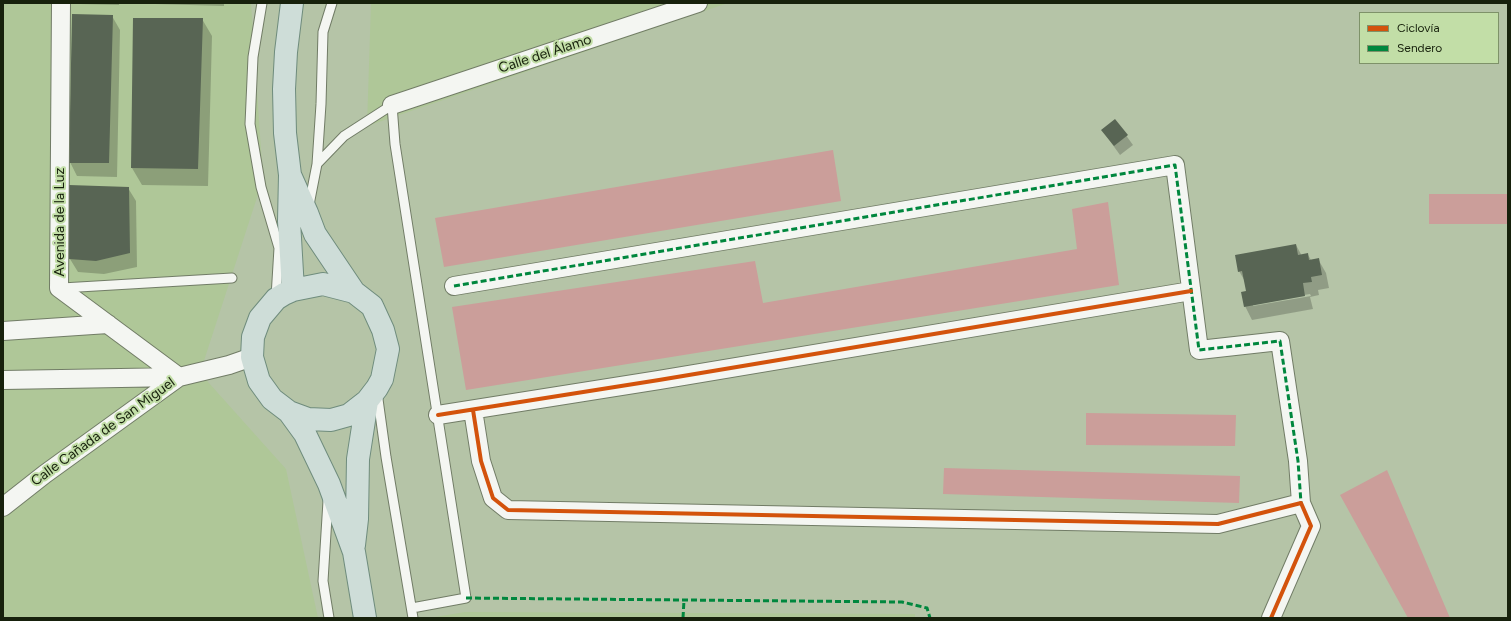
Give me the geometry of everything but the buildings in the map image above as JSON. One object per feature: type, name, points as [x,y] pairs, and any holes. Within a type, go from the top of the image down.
[{"type":"main road","points":[[284,295],[289,221],[290,175],[285,133],[284,89],[286,52],[292,3]]},
{"type":"main road","points":[[290,175],[315,234],[354,292],[372,306],[383,330],[388,349],[382,379],[372,395],[349,415],[331,420],[308,419],[289,412],[272,399],[259,381],[252,357],[253,337],[260,318],[284,295],[323,284],[354,292]]},
{"type":"main road","points":[[354,552],[357,520],[358,459],[372,395]]},
{"type":"main road","points":[[289,412],[304,434],[329,484],[354,552],[365,618]]},
{"type":"street","name":"Avenida de la Luz","points":[[61,3],[59,288],[178,377]]},
{"type":"street","name":"Calle del Álamo","points":[[392,105],[692,4]]},
{"type":"street","points":[[454,286],[1174,165],[1199,350],[1280,341],[1298,461],[1301,503],[1311,526],[1271,618]]},
{"type":"street","points":[[438,415],[659,380],[1191,291]]},
{"type":"street","points":[[3,331],[108,324]]},
{"type":"street","points":[[178,377],[229,366],[252,357]]},
{"type":"street","name":"Calle Cañada de San Miguel","points":[[3,380],[178,377]]},
{"type":"street","name":"Calle Cañada de San Miguel","points":[[3,507],[178,377]]},
{"type":"street","points":[[473,410],[481,461],[493,498],[508,510],[1218,524],[1301,503]]},
{"type":"lane","points":[[262,3],[254,57],[250,124],[261,187],[279,248],[284,295]]},
{"type":"lane","points":[[307,213],[317,164],[324,32],[332,3]]},
{"type":"lane","points":[[317,164],[344,136],[392,105],[395,144],[466,598],[412,608]]},
{"type":"lane","points":[[59,288],[232,278]]},
{"type":"lane","points":[[372,395],[386,457],[413,618]]},
{"type":"lane","points":[[329,484],[324,581],[329,618]]},
{"type":"shaded area","points":[[3,3],[251,3],[263,179],[200,373],[286,469],[318,618],[3,618]]},
{"type":"shaded area","points":[[371,3],[728,3],[367,126]]},
{"type":"shaded area","points":[[833,150],[841,201],[444,267],[435,218]]},
{"type":"shaded area","points":[[1429,194],[1508,194],[1508,224],[1429,224]]},
{"type":"shaded area","points":[[1108,202],[1119,285],[466,390],[452,307],[755,261],[763,303],[1077,249],[1072,209]]},
{"type":"shaded area","points":[[1086,413],[1236,415],[1235,446],[1086,445]]},
{"type":"shaded area","points":[[944,468],[1240,476],[1239,503],[943,494]]},
{"type":"shaded area","points":[[1387,470],[1450,618],[1408,618],[1340,495]]},
{"type":"shaded area","points":[[465,612],[915,614],[915,618],[429,618]]},
{"type":"marked path","points":[[454,286],[1175,165],[1199,350],[1280,341],[1298,461],[1301,503]]},
{"type":"marked path","points":[[466,598],[902,602],[927,608],[930,618]]},
{"type":"marked path","points":[[683,618],[684,600]]},
{"type":"cycle path","points":[[438,415],[659,380],[1191,291]]},
{"type":"cycle path","points":[[473,410],[481,461],[493,498],[508,510],[1218,524],[1301,503],[1311,526],[1271,618]]}]
